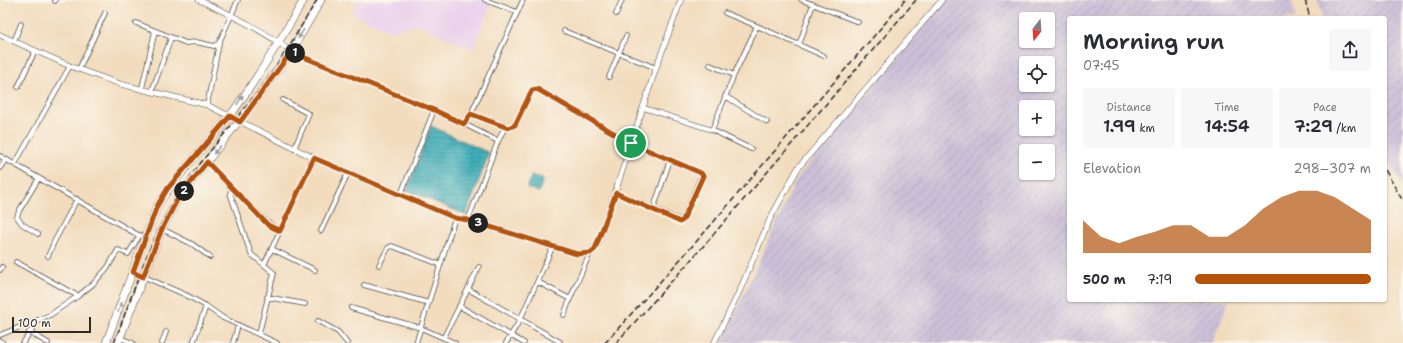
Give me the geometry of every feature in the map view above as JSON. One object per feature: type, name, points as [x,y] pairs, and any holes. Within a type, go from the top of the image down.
[{"type":"main road","points":[[106,343],[133,272],[142,237],[157,206],[168,188],[230,116],[279,42],[304,0]]},
{"type":"main road","points":[[119,340],[162,229],[177,200],[240,122],[291,52],[321,0]]},
{"type":"street","points":[[199,0],[232,15],[279,42],[291,52],[434,110],[498,140]]},
{"type":"street","points":[[207,105],[219,43],[238,0]]},
{"type":"street","points":[[486,0],[517,12]]},
{"type":"street","points":[[464,124],[471,114],[523,0]]},
{"type":"street","points":[[616,14],[622,0]]},
{"type":"street","points":[[564,315],[590,253],[598,244],[656,68],[682,0]]},
{"type":"street","points":[[802,0],[858,22]]},
{"type":"street","points":[[714,343],[740,290],[770,219],[798,168],[942,0]]},
{"type":"street","points":[[799,45],[813,4]]},
{"type":"street","points":[[79,69],[105,13]]},
{"type":"street","points":[[725,13],[824,56]]},
{"type":"street","points":[[136,23],[186,43],[200,42],[214,46],[219,43]]},
{"type":"street","points":[[14,42],[21,24]]},
{"type":"street","points":[[712,130],[734,75],[757,26]]},
{"type":"street","points":[[142,88],[155,31]]},
{"type":"street","points":[[564,31],[656,68]]},
{"type":"street","points":[[0,35],[70,66],[120,84],[142,88],[207,105],[294,149],[455,218],[468,220],[577,254],[590,253]]},
{"type":"street","points":[[609,77],[626,36]]},
{"type":"street","points":[[152,91],[171,38]]},
{"type":"street","points":[[18,87],[35,51]]},
{"type":"street","points":[[710,64],[734,75]]},
{"type":"street","points":[[15,164],[70,66]]},
{"type":"street","points":[[471,114],[505,127],[512,128],[515,125],[532,90],[535,88],[631,143],[701,173],[703,176],[682,221],[616,193]]},
{"type":"street","points":[[725,96],[767,122]]},
{"type":"street","points":[[283,100],[309,114],[294,149]]},
{"type":"street","points":[[644,108],[712,130],[751,149]]},
{"type":"street","points":[[401,194],[434,110]]},
{"type":"street","points":[[468,220],[498,140],[505,127]]},
{"type":"street","points":[[0,156],[142,237],[128,254],[118,250],[108,267],[93,284],[78,296],[50,315],[0,335]]},
{"type":"street","points":[[264,265],[314,158]]},
{"type":"street","points":[[0,168],[6,159]]},
{"type":"street","points":[[653,210],[670,160]]},
{"type":"street","points":[[207,162],[232,190],[242,197],[268,225],[280,231]]},
{"type":"street","points":[[321,231],[348,173]]},
{"type":"street","points":[[38,234],[22,224],[17,217],[19,211],[39,178]]},
{"type":"street","points":[[232,190],[230,194],[251,254],[274,273],[258,333]]},
{"type":"street","points":[[48,256],[77,200]]},
{"type":"street","points":[[416,343],[455,218]]},
{"type":"street","points":[[162,229],[192,244],[210,257]]},
{"type":"street","points":[[380,265],[388,248],[392,246],[440,264]]},
{"type":"street","points":[[506,343],[520,320],[553,246]]},
{"type":"street","points":[[272,249],[315,270]]},
{"type":"street","points":[[16,262],[78,296]]},
{"type":"street","points":[[444,337],[479,267]]},
{"type":"street","points":[[133,272],[206,306],[224,318],[277,343]]},
{"type":"street","points":[[538,282],[570,299]]},
{"type":"street","points":[[364,285],[428,303]]},
{"type":"street","points":[[468,289],[560,342]]},
{"type":"street","points":[[267,296],[305,304]]},
{"type":"street","points":[[193,343],[206,306]]},
{"type":"street","points":[[459,306],[524,343]]},
{"type":"street","points":[[351,308],[421,328],[455,343]]},
{"type":"street","points":[[23,343],[39,319]]},
{"type":"street","points":[[318,320],[338,332],[347,343]]},
{"type":"street","points":[[233,343],[238,325]]},
{"type":"street","points":[[29,332],[48,343]]},
{"type":"street","points":[[162,343],[166,332]]},
{"type":"street","points":[[266,343],[267,338]]},
{"type":"street","points":[[119,340],[134,343]]},
{"type":"shaded area","points":[[359,0],[482,0],[492,3],[473,50],[418,24],[391,31],[351,13]]},
{"type":"shaded area","points":[[946,0],[1291,0],[1295,16],[1067,16],[1067,302],[1228,302],[1212,343],[722,343],[797,178]]},
{"type":"shaded area","points":[[1317,0],[1403,0],[1403,185],[1387,160],[1387,16],[1321,16]]},
{"type":"water","points":[[431,126],[489,153],[466,215],[407,190]]},
{"type":"water","points":[[531,176],[543,179],[539,192],[527,188]]},
{"type":"railway","points":[[114,343],[154,239],[171,206],[200,163],[263,85],[317,0]]},
{"type":"railway","points":[[605,343],[704,233],[905,0]]},
{"type":"railway","points":[[616,343],[707,242],[916,0]]},
{"type":"railway","points":[[1305,0],[1309,16]]},
{"type":"railway","points":[[1387,173],[1403,201]]},
{"type":"route","points":[[291,52],[337,69],[464,124],[471,114],[508,128],[512,128],[515,125],[532,90],[535,88],[631,143],[701,173],[703,176],[683,220],[680,222],[616,193],[598,244],[590,253],[577,254],[468,220],[455,218],[314,158],[280,231],[268,225],[242,197],[232,190],[207,162],[177,200],[162,229],[143,277],[133,272],[157,206],[168,188],[230,116],[240,122],[291,52]]}]
